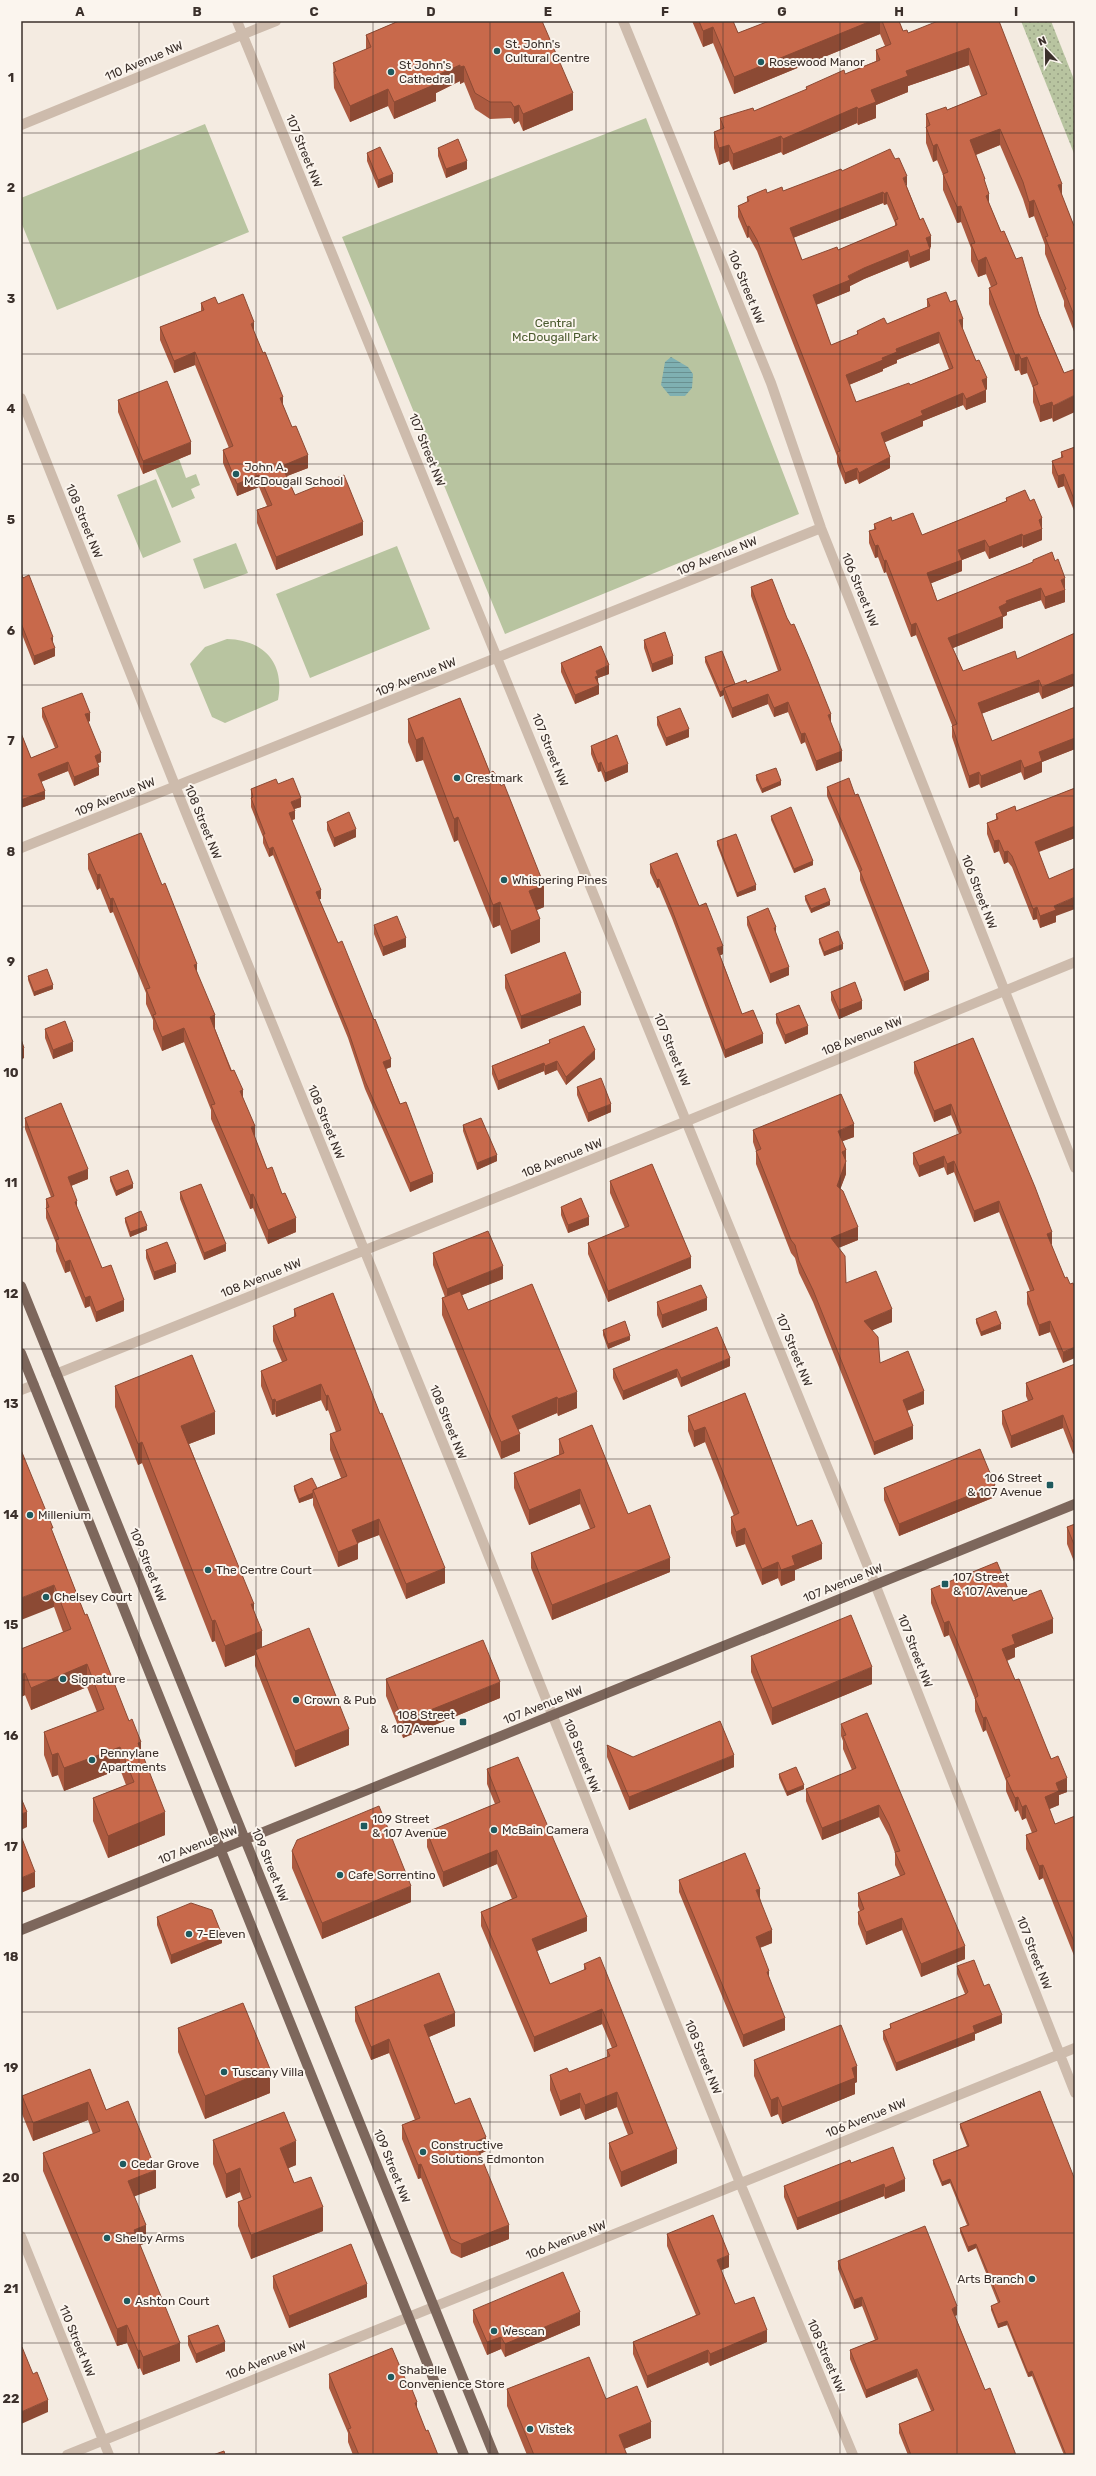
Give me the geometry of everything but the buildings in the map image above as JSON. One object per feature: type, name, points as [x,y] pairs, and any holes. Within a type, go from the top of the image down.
[{"type":"main road","name":"109 Street NW","points":[[21,1286],[494,2455]]},
{"type":"main road","points":[[21,1353],[464,2455]]},
{"type":"main road","name":"107 Avenue NW","points":[[21,1930],[1075,1504]]},
{"type":"street","name":"107 Street NW","points":[[237,21],[875,1584],[1075,2093]]},
{"type":"street","name":"110 Avenue NW","points":[[21,125],[276,21]]},
{"type":"street","name":"106 Street NW","points":[[623,21],[771,382],[821,528],[1003,992],[1075,1168]]},
{"type":"street","name":"108 Street NW","points":[[21,398],[175,787],[552,1715],[740,2183],[853,2455]]},
{"type":"street","name":"109 Avenue NW","points":[[21,848],[821,528]]},
{"type":"street","name":"108 Avenue NW","points":[[56,1374],[687,1121],[1075,962]]},
{"type":"street","points":[[21,1390],[34,1385]]},
{"type":"street","name":"106 Avenue NW","points":[[67,2455],[1075,2048]]},
{"type":"street","name":"110 Street NW","points":[[21,2236],[109,2455]]},
{"type":"green space","points":[[1021,21],[1051,21],[1075,82],[1075,156]]},
{"type":"green space","name":"Central McDougall Park","points":[[646,118],[799,514],[505,634],[342,237]]},
{"type":"green space","points":[[205,124],[249,232],[57,310],[21,222],[21,198]]},
{"type":"green space","points":[[179,459],[186,478],[196,474],[200,485],[191,489],[195,498],[172,508],[155,469]]},
{"type":"green space","points":[[156,479],[181,542],[143,558],[117,495]]},
{"type":"green space","points":[[236,543],[248,573],[204,589],[193,559]]},
{"type":"green space","points":[[397,546],[430,629],[310,678],[276,594]]},
{"type":"green space","points":[[227,639],[240,640],[252,644],[269,656],[275,665],[279,687],[278,700],[225,723],[212,717],[190,664],[205,647]]},
{"type":"water","points":[[671,357],[688,367],[693,374],[692,388],[685,396],[670,396],[661,385],[665,362]]},
{"type":"place","name":"St. John's Cultural Centre","points":[[497,51]]},
{"type":"place","name":"Rosewood Manor","points":[[761,62]]},
{"type":"place","name":"St John's Cathedral","points":[[391,72]]},
{"type":"place","name":"John A. McDougall School","points":[[236,474]]},
{"type":"place","name":"Crestmark","points":[[457,778]]},
{"type":"place","name":"Whispering Pines","points":[[504,880]]},
{"type":"place","name":"106 Street & 107 Avenue","points":[[1050,1485]]},
{"type":"place","name":"Millenium","points":[[30,1515]]},
{"type":"place","name":"The Centre Court","points":[[208,1570]]},
{"type":"place","name":"107 Street & 107 Avenue","points":[[945,1584]]},
{"type":"place","name":"Chelsey Court","points":[[46,1597]]},
{"type":"place","name":"Signature","points":[[63,1679]]},
{"type":"place","name":"Crown & Pub","points":[[296,1700]]},
{"type":"place","name":"108 Street & 107 Avenue","points":[[463,1722]]},
{"type":"place","name":"Pennylane Apartments","points":[[92,1760]]},
{"type":"place","name":"109 Street & 107 Avenue","points":[[364,1826]]},
{"type":"place","name":"McBain Camera","points":[[494,1830]]},
{"type":"place","name":"Cafe Sorrentino","points":[[340,1875]]},
{"type":"place","name":"7-Eleven","points":[[189,1934]]},
{"type":"place","name":"Tuscany Villa","points":[[224,2072]]},
{"type":"place","name":"Constructive Solutions Edmonton","points":[[423,2152]]},
{"type":"place","name":"Cedar Grove","points":[[123,2164]]},
{"type":"place","name":"Shelby Arms","points":[[107,2238]]},
{"type":"place","name":"Arts Branch","points":[[1032,2279]]},
{"type":"place","name":"Ashton Court","points":[[127,2301]]},
{"type":"place","name":"Wescan","points":[[494,2331]]},
{"type":"place","name":"Shabelle Convenience Store","points":[[391,2377]]},
{"type":"place","name":"Vistek","points":[[530,2429]]}]
